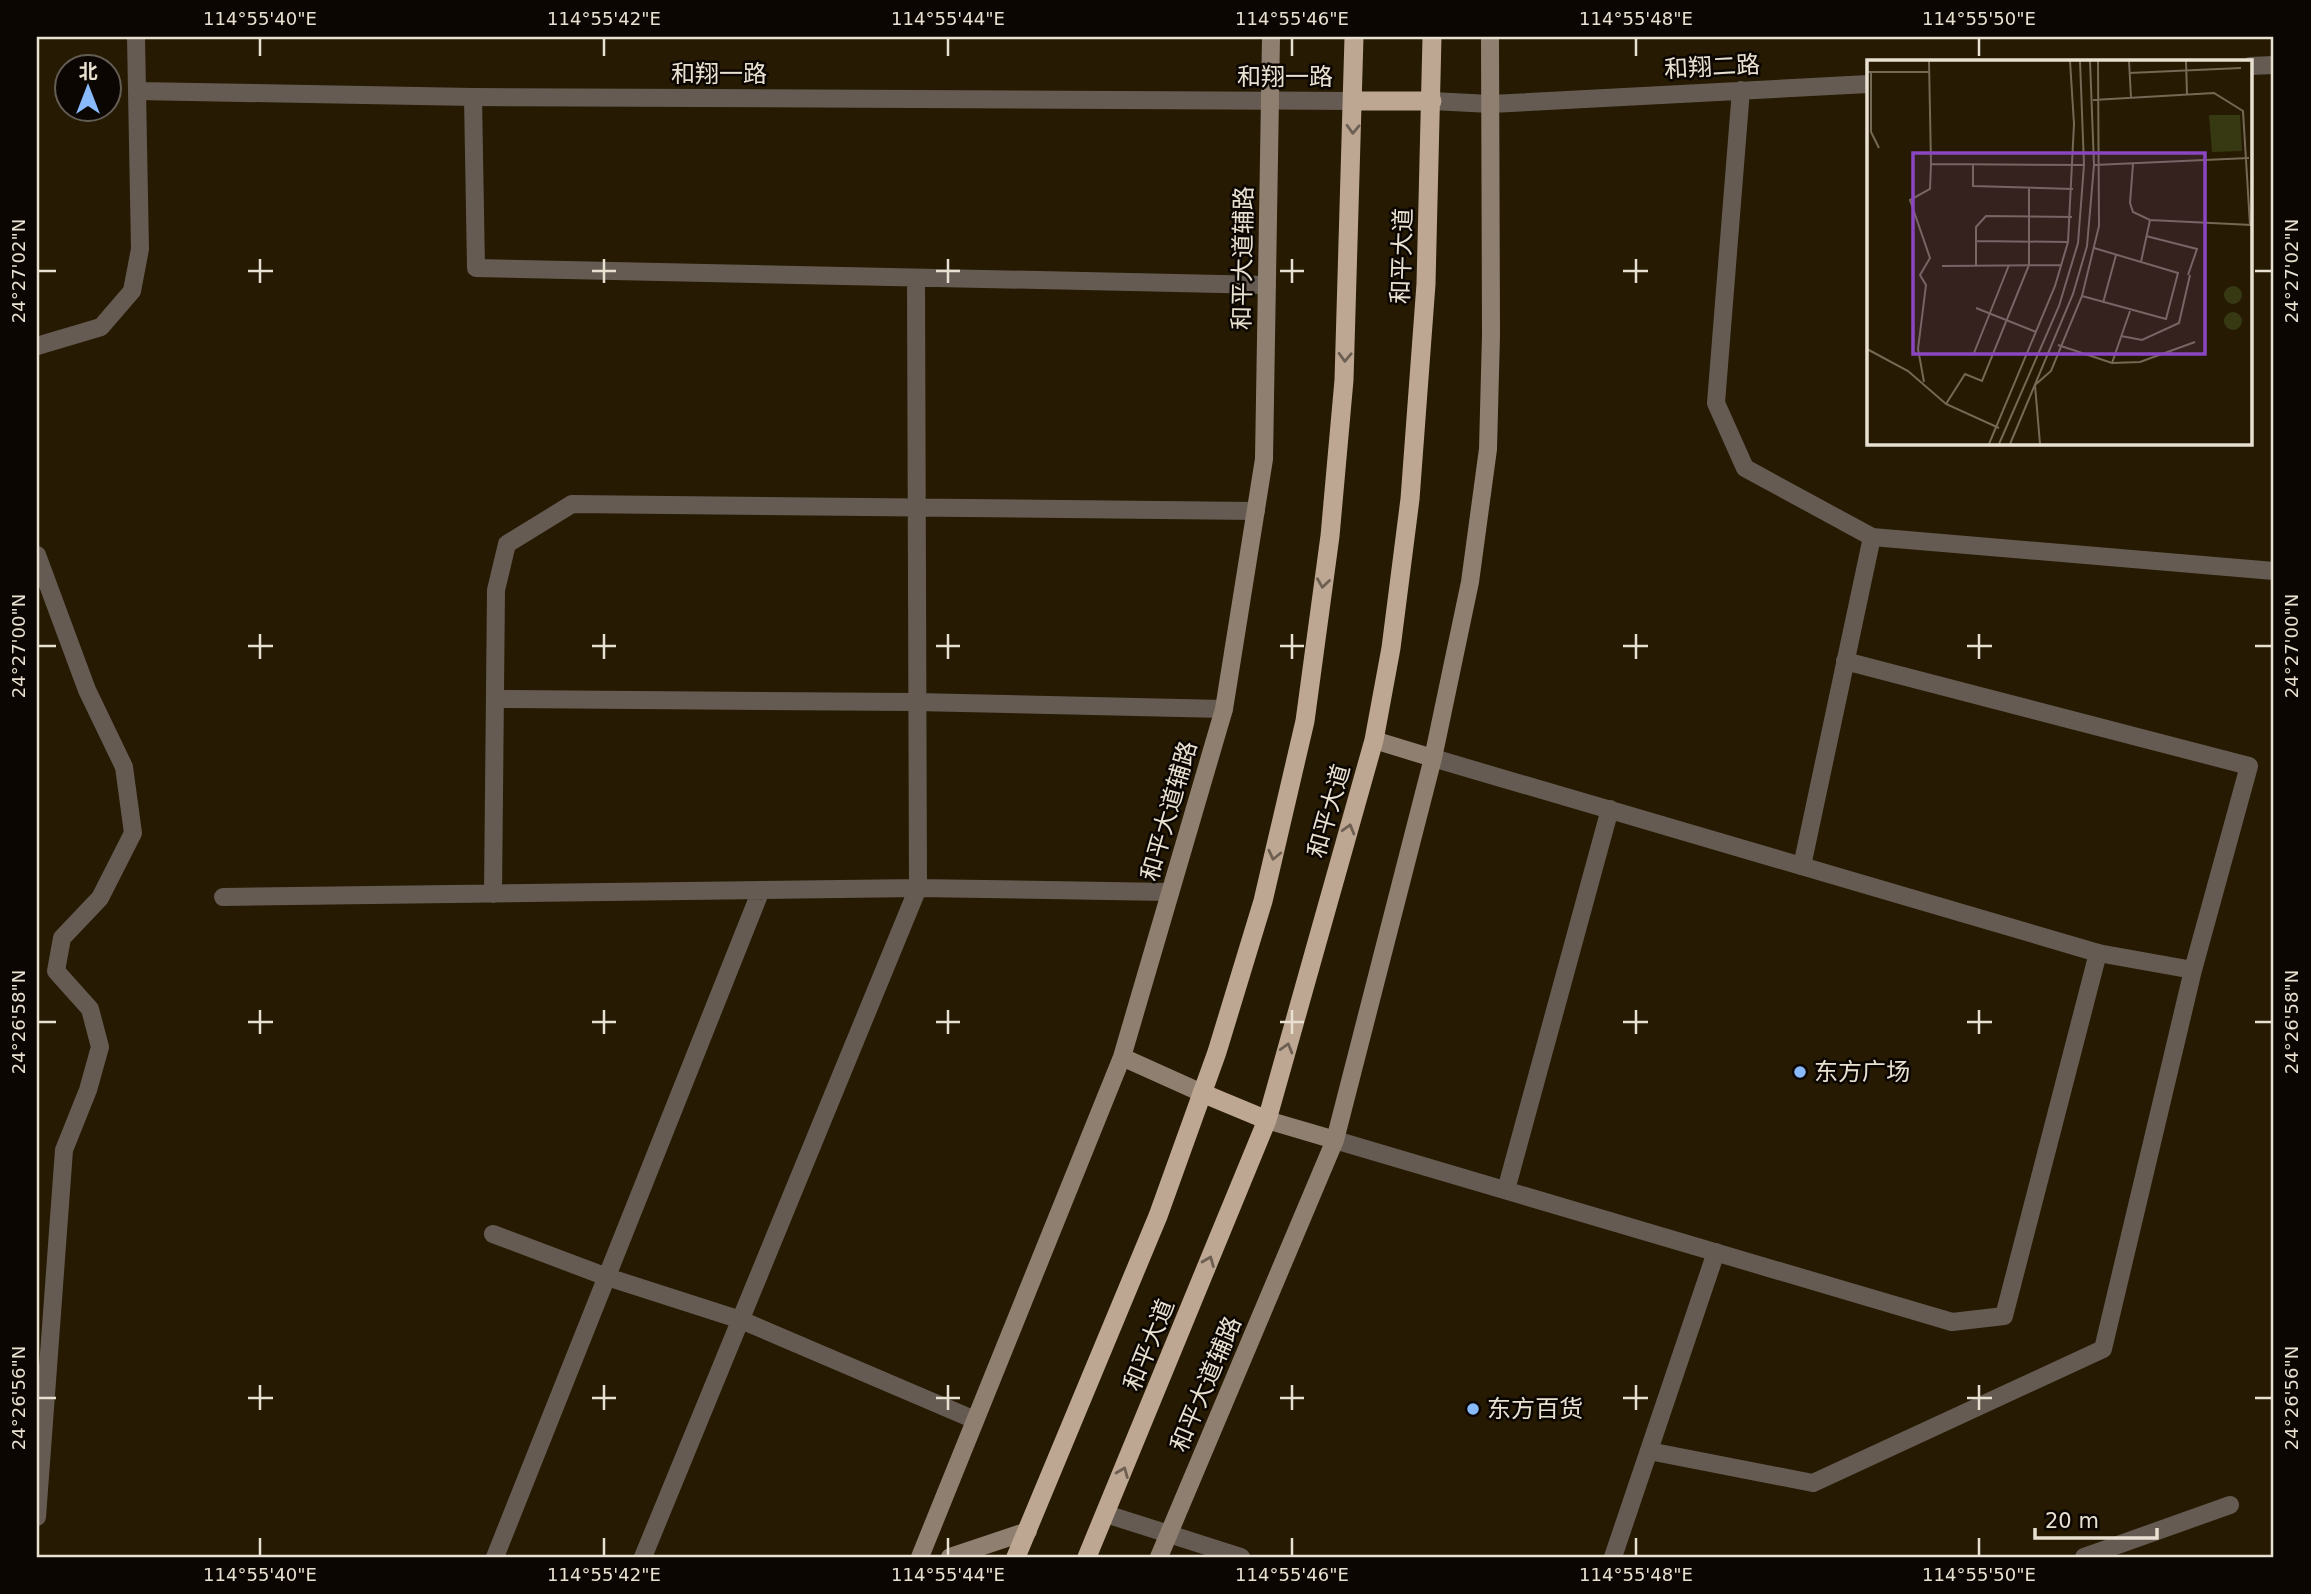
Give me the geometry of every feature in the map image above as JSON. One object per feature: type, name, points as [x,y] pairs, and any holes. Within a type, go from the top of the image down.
[{"type":"highway","name":"和平大道","points":[[1016,1557],[1158,1216],[1217,1052],[1263,901],[1304,721],[1330,536],[1344,380],[1354,37]]},
{"type":"highway","name":"和平大道","points":[[1087,1557],[1267,1120],[1374,740],[1391,648],[1410,499],[1426,284],[1432,37]]},
{"type":"highway","points":[[1354,101],[1432,102]]},
{"type":"highway","points":[[1202,1093],[1267,1120]]},
{"type":"main road","name":"和平大道辅路","points":[[920,1557],[1122,1058],[1224,709],[1264,459],[1271,37]]},
{"type":"main road","name":"和平大道辅路","points":[[1159,1557],[1335,1140],[1433,758],[1470,582],[1488,449],[1491,335],[1490,37]]},
{"type":"main road","points":[[1374,740],[1433,758]]},
{"type":"main road","points":[[1122,1058],[1202,1093]]},
{"type":"main road","points":[[1267,1120],[1335,1140]]},
{"type":"main road","points":[[950,1557],[1028,1531]]},
{"type":"street","points":[[37,346],[101,327],[132,291],[140,249],[136,37]]},
{"type":"street","points":[[2252,66],[2274,65]]},
{"type":"street","name":"和翔二路","points":[[1432,102],[1491,104],[1867,84]]},
{"type":"street","points":[[1741,90],[1716,403],[1745,468],[1872,537],[2274,571]]},
{"type":"street","name":"和翔一路","points":[[137,91],[473,97],[1354,101]]},
{"type":"street","points":[[473,97],[477,268],[1267,285]]},
{"type":"street","points":[[643,1557],[918,888],[916,279]]},
{"type":"street","points":[[493,894],[496,590],[507,544],[572,504],[1256,510]]},
{"type":"street","points":[[1802,866],[1872,537]]},
{"type":"street","points":[[37,555],[87,690],[124,767],[133,833],[100,898],[62,939],[56,971],[90,1009],[100,1047],[88,1090],[64,1150],[37,1517]]},
{"type":"street","points":[[1649,1451],[1813,1483],[2103,1349],[2193,970],[2249,766],[1845,661]]},
{"type":"street","points":[[495,699],[916,702],[1224,709]]},
{"type":"street","points":[[1433,758],[2098,953],[2193,970]]},
{"type":"street","points":[[1506,1190],[1610,809]]},
{"type":"street","points":[[223,897],[918,888],[1170,892]]},
{"type":"street","points":[[495,1557],[761,890]]},
{"type":"street","points":[[1335,1140],[1952,1322],[2004,1316],[2098,953]]},
{"type":"street","points":[[492,1234],[607,1276],[741,1320],[975,1420]]},
{"type":"street","points":[[1613,1557],[1716,1252]]},
{"type":"street","points":[[2084,1557],[2230,1505]]},
{"type":"street","points":[[1106,1514],[1241,1557]]},
{"type":"place","name":"东方广场","points":[[1800,1072]]},
{"type":"place","name":"东方百货","points":[[1473,1409]]}]
